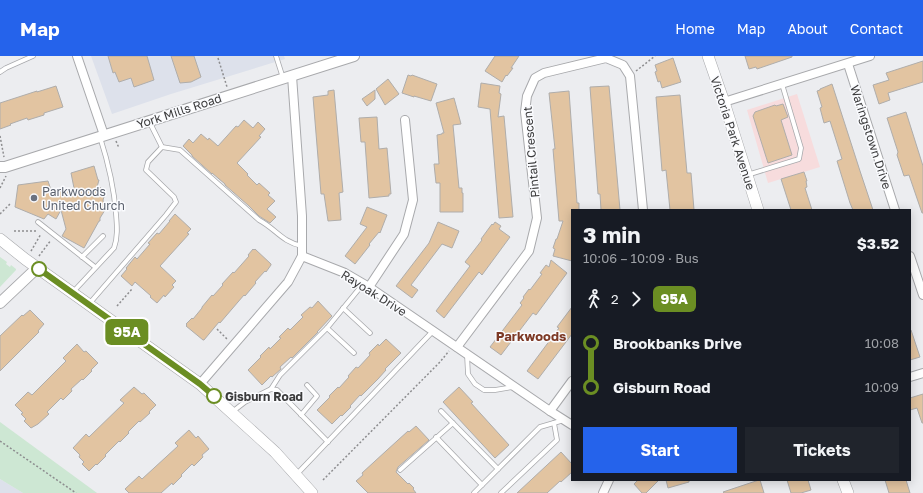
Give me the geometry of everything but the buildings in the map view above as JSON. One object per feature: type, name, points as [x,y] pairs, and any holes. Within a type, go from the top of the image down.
[{"type":"main road","name":"Victoria Park Avenue","points":[[708,56],[758,209]]},
{"type":"main road","points":[[0,239],[31,264],[200,384],[275,452],[312,493]]},
{"type":"main road","points":[[843,481],[848,493]]},
{"type":"street","points":[[77,56],[102,136]]},
{"type":"street","name":"York Mills Road","points":[[3,168],[354,56]]},
{"type":"street","points":[[724,102],[870,56]]},
{"type":"street","name":"Pintail Crescent","points":[[455,346],[529,251],[538,218],[525,112],[527,96],[535,78],[544,74],[606,58],[623,65],[630,76]]},
{"type":"street","name":"Waringstown Drive","points":[[848,64],[895,209]]},
{"type":"street","points":[[630,76],[643,209]]},
{"type":"street","points":[[200,384],[288,282],[302,256],[302,216],[287,77]]},
{"type":"street","points":[[366,286],[404,234],[413,200],[405,120]]},
{"type":"street","name":"Rayoak Drive","points":[[302,256],[345,273],[366,286],[571,424]]},
{"type":"street","points":[[911,259],[923,296]]},
{"type":"street","points":[[0,303],[31,264]]},
{"type":"street","points":[[911,377],[923,373]]},
{"type":"street","points":[[550,411],[571,382]]},
{"type":"street","points":[[603,493],[609,481]]},
{"type":"lane","points":[[0,72],[33,56]]},
{"type":"lane","points":[[276,56],[287,77]]},
{"type":"lane","points":[[747,175],[799,159],[801,148],[782,84]]},
{"type":"lane","points":[[149,121],[162,147]]},
{"type":"lane","points":[[72,293],[114,248],[116,242],[118,231],[113,189],[102,136]]},
{"type":"lane","points":[[162,147],[180,150],[259,220],[265,223],[284,239],[293,244],[302,246]]},
{"type":"lane","points":[[89,305],[176,202],[174,197],[146,170],[148,162],[162,147]]},
{"type":"lane","points":[[38,222],[95,267]]},
{"type":"lane","points":[[82,257],[103,236]]},
{"type":"lane","points":[[232,413],[244,402],[271,389],[280,375],[327,328],[343,308],[366,286]]},
{"type":"lane","points":[[343,308],[370,333]]},
{"type":"lane","points":[[327,328],[354,353]]},
{"type":"lane","points":[[296,475],[433,331]]},
{"type":"lane","points":[[467,354],[468,374],[475,384],[484,390],[515,387]]},
{"type":"lane","points":[[301,415],[318,396],[307,385]]},
{"type":"lane","points":[[271,389],[277,390],[328,442]]},
{"type":"lane","points":[[441,411],[498,469]]},
{"type":"lane","points":[[474,493],[540,427],[564,420]]},
{"type":"lane","points":[[400,470],[453,423]]},
{"type":"lane","points":[[501,493],[557,440],[554,423]]},
{"type":"lane","points":[[436,437],[482,485]]},
{"type":"path","points":[[630,76],[655,56]]},
{"type":"path","points":[[218,58],[230,95]]},
{"type":"path","points":[[0,136],[3,168],[0,188]]},
{"type":"path","points":[[115,139],[119,148]]},
{"type":"path","points":[[0,214],[11,203]]},
{"type":"path","points":[[14,231],[44,230],[31,264]]},
{"type":"path","points":[[31,264],[53,239]]},
{"type":"path","points":[[117,306],[132,289]]},
{"type":"path","points":[[217,329],[233,345]]},
{"type":"path","points":[[323,480],[455,346]]},
{"type":"path","points":[[0,441],[76,493]]},
{"type":"shaded area","points":[[91,56],[284,56],[285,59],[112,114]]},
{"type":"shaded area","points":[[797,94],[820,167],[768,183],[747,110]]},
{"type":"shaded area","points":[[0,479],[23,493],[0,493]]},
{"type":"green space","points":[[0,257],[7,262],[6,264],[10,267],[11,265],[16,270],[0,287]]},
{"type":"green space","points":[[0,422],[97,493],[23,493],[0,479]]},
{"type":"bus line","name":"95A","points":[[39,269],[200,384],[214,396]]},
{"type":"place","name":"Parkwoods United Church","points":[[34,198]]},
{"type":"place","name":"Gisburn Road","points":[[214,396]]},
{"type":"district","name":"Parkwoods","points":[[531,336]]}]
